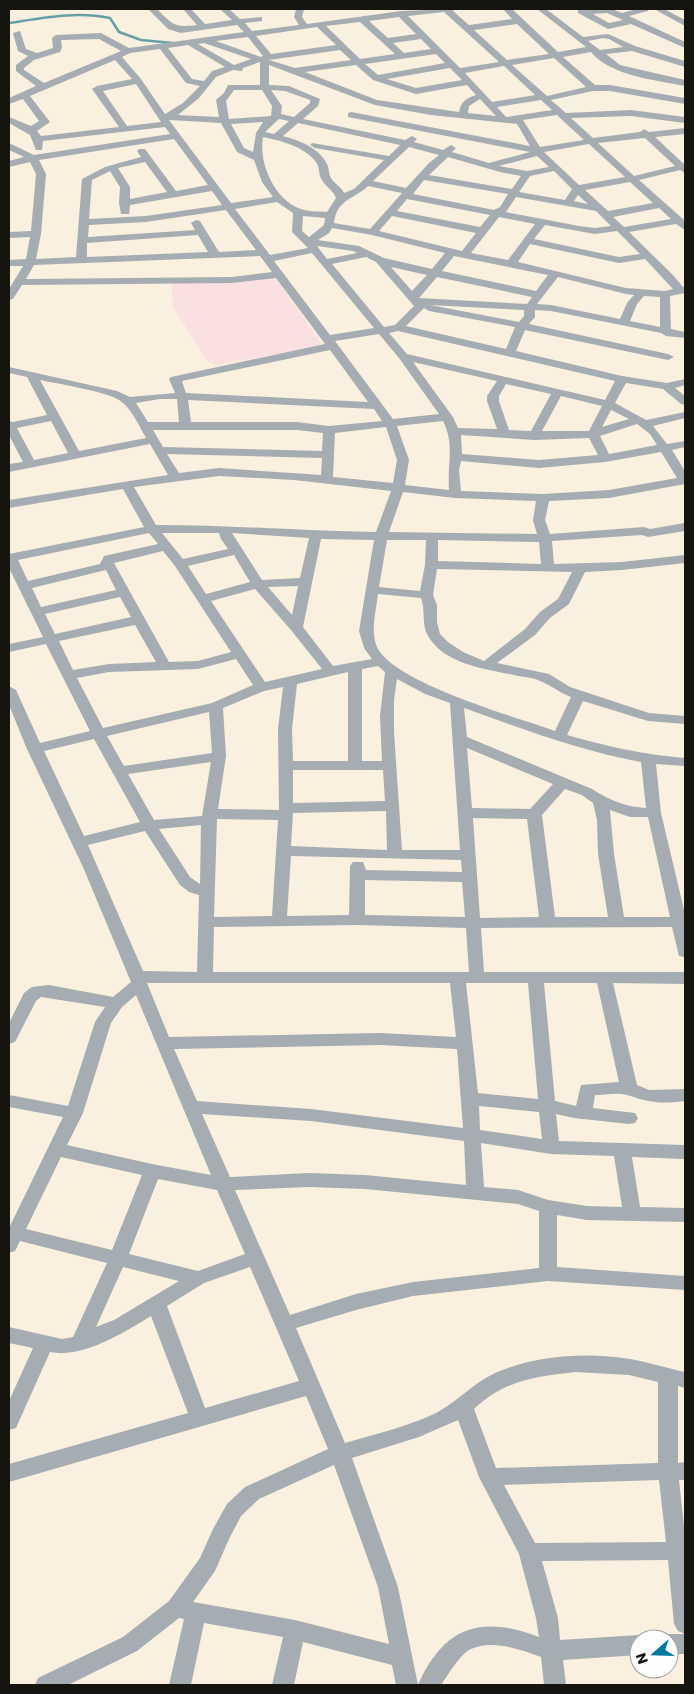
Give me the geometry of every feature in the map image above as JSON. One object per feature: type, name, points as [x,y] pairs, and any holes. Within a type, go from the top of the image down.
[{"type":"street","points":[[152,9],[174,29],[185,30],[259,20]]},
{"type":"street","points":[[187,9],[203,27]]},
{"type":"street","points":[[224,9],[240,22],[257,44],[265,60],[262,74],[267,96],[277,106],[276,117],[263,127],[257,148],[258,158],[268,185],[279,199],[298,212],[451,252],[641,293],[665,294],[682,290]]},
{"type":"street","points":[[249,9],[270,32]]},
{"type":"street","points":[[300,9],[298,16],[305,27]]},
{"type":"street","points":[[9,101],[123,54],[162,46],[448,9],[632,179],[681,220]]},
{"type":"street","points":[[507,9],[593,88],[631,113],[647,135],[684,168]]},
{"type":"street","points":[[541,9],[617,67],[685,83]]},
{"type":"street","points":[[581,11],[606,9],[685,45]]},
{"type":"street","points":[[621,16],[645,9]]},
{"type":"street","points":[[658,9],[685,25]]},
{"type":"street","points":[[581,11],[608,26],[631,21]]},
{"type":"street","points":[[402,14],[470,82],[504,120]]},
{"type":"street","points":[[257,44],[292,37],[388,26],[383,16]]},
{"type":"street","points":[[362,19],[401,55]]},
{"type":"street","points":[[471,31],[522,24]]},
{"type":"street","points":[[320,25],[376,78],[416,91],[470,82]]},
{"type":"street","points":[[658,34],[685,25]]},
{"type":"street","points":[[284,30],[292,37]]},
{"type":"street","points":[[17,33],[18,51],[39,57]]},
{"type":"street","points":[[581,40],[604,34],[609,35],[632,48],[685,64]]},
{"type":"street","points":[[42,86],[19,69],[26,62],[57,50],[55,39],[59,37],[100,36],[123,54],[138,80],[176,136],[390,422],[403,460],[398,488],[381,536],[366,631],[371,648],[381,661],[392,671],[430,691],[559,737],[609,752],[648,759],[685,762]]},
{"type":"street","points":[[384,41],[422,36]]},
{"type":"street","points":[[206,41],[265,60],[375,102],[432,112],[520,122],[538,151],[682,290]]},
{"type":"street","points":[[190,43],[223,61],[231,68],[262,74]]},
{"type":"street","points":[[162,46],[189,81],[206,84]]},
{"type":"street","points":[[166,120],[186,106],[213,74],[265,60],[342,47]]},
{"type":"street","points":[[376,78],[505,63],[555,54],[632,48]]},
{"type":"street","points":[[294,71],[438,50]]},
{"type":"street","points":[[125,128],[97,89],[138,80]]},
{"type":"street","points":[[258,158],[240,150],[224,121],[221,100],[228,94],[231,87],[286,88],[315,100],[316,104],[276,137]]},
{"type":"street","points":[[490,105],[544,98],[593,88]]},
{"type":"street","points":[[24,94],[45,122],[39,124],[35,135],[39,147],[31,156]]},
{"type":"street","points":[[372,232],[423,178],[432,165],[442,159],[445,153],[452,147],[466,116],[464,105],[472,99],[482,96]]},
{"type":"street","points":[[504,120],[562,114],[615,101],[685,101]]},
{"type":"street","points":[[313,147],[330,128],[375,102]]},
{"type":"street","points":[[311,246],[325,231],[341,198],[357,191],[408,144],[422,128],[432,112]]},
{"type":"street","points":[[631,113],[685,120]]},
{"type":"street","points":[[351,115],[538,151]]},
{"type":"street","points":[[9,120],[35,135],[125,128],[166,120],[224,121],[276,117],[408,144],[488,166],[527,174],[557,168]]},
{"type":"street","points":[[488,166],[538,151],[591,141],[685,131]]},
{"type":"street","points":[[261,134],[313,147],[335,161]]},
{"type":"street","points":[[9,164],[31,156],[176,136]]},
{"type":"street","points":[[136,143],[173,194]]},
{"type":"street","points":[[9,146],[31,156],[41,174],[36,234],[30,263],[9,297]]},
{"type":"street","points":[[313,147],[335,161]]},
{"type":"street","points":[[341,198],[337,189],[326,179],[335,161],[353,151],[392,159]]},
{"type":"street","points":[[81,261],[87,179],[94,174],[148,158]]},
{"type":"street","points":[[113,168],[125,187],[124,202],[127,238]]},
{"type":"street","points":[[567,204],[578,188],[684,168]]},
{"type":"street","points":[[465,254],[499,210],[503,210],[527,174]]},
{"type":"street","points":[[423,178],[513,193],[602,212],[661,205]]},
{"type":"street","points":[[366,183],[498,213],[595,231],[681,220]]},
{"type":"street","points":[[124,202],[215,187]]},
{"type":"street","points":[[83,222],[127,220],[279,199]]},
{"type":"street","points":[[190,212],[216,256]]},
{"type":"street","points":[[298,212],[297,232],[326,262],[359,306],[403,356],[447,417],[454,431],[457,449],[453,470],[455,494]]},
{"type":"street","points":[[390,214],[483,231]]},
{"type":"street","points":[[512,264],[527,240],[543,221]]},
{"type":"street","points":[[581,252],[596,236],[593,233],[595,231]]},
{"type":"street","points":[[82,240],[201,232]]},
{"type":"street","points":[[9,235],[36,234]]},
{"type":"street","points":[[527,240],[623,260],[647,256]]},
{"type":"street","points":[[9,263],[266,256],[311,246],[354,248],[380,260],[404,267],[538,295]]},
{"type":"street","points":[[398,328],[451,252]]},
{"type":"street","points":[[326,262],[368,253]]},
{"type":"street","points":[[380,260],[416,301],[461,322],[521,326],[668,357]]},
{"type":"street","points":[[510,352],[521,326],[530,317],[529,308],[555,273]]},
{"type":"street","points":[[18,282],[232,280],[280,274]]},
{"type":"street","points":[[623,324],[632,303],[641,293]]},
{"type":"street","points":[[665,294],[666,333]]},
{"type":"street","points":[[416,301],[551,308],[666,333],[685,335]]},
{"type":"street","points":[[448,338],[461,322]]},
{"type":"street","points":[[185,425],[182,396],[175,379],[380,330],[398,328],[622,378],[667,386],[685,382]]},
{"type":"street","points":[[9,504],[174,476],[219,472],[327,480],[455,494],[543,498],[609,494],[685,480],[654,432],[642,422],[609,404],[403,356]]},
{"type":"street","points":[[9,370],[113,393],[127,401],[145,426],[174,476]]},
{"type":"street","points":[[31,375],[76,456]]},
{"type":"street","points":[[456,457],[539,464],[585,447],[622,378]]},
{"type":"street","points":[[503,380],[493,396],[493,401],[504,434]]},
{"type":"street","points":[[667,386],[685,402]]},
{"type":"street","points":[[534,436],[558,392]]},
{"type":"street","points":[[127,401],[160,396],[182,396],[378,406]]},
{"type":"street","points":[[593,434],[642,422],[685,415]]},
{"type":"street","points":[[145,426],[297,426],[329,430],[447,417]]},
{"type":"street","points":[[30,464],[9,426],[55,418]]},
{"type":"street","points":[[327,480],[329,430]]},
{"type":"street","points":[[454,431],[534,436],[585,447],[605,458],[685,444]]},
{"type":"street","points":[[593,434],[605,458]]},
{"type":"street","points":[[9,468],[156,445],[327,454]]},
{"type":"street","points":[[126,484],[152,529],[180,564],[261,687]]},
{"type":"street","points":[[543,498],[539,520],[545,538],[548,568]]},
{"type":"street","points":[[207,892],[194,888],[185,881],[149,825],[98,733],[9,558],[152,529],[224,529],[316,535],[545,538],[644,531],[648,533],[685,527]]},
{"type":"street","points":[[224,529],[227,539],[245,561],[258,584],[296,627],[330,671]]},
{"type":"street","points":[[296,627],[304,582],[316,535]]},
{"type":"street","points":[[432,537],[431,565],[426,595],[430,605],[430,622],[434,635],[458,655],[485,666],[544,677],[566,690],[648,717],[685,720]]},
{"type":"street","points":[[23,586],[90,571],[104,567],[109,559],[118,556],[166,546]]},
{"type":"street","points":[[180,564],[236,550]]},
{"type":"street","points":[[431,565],[548,568],[621,567],[685,559]]},
{"type":"street","points":[[108,563],[138,620],[166,667]]},
{"type":"street","points":[[485,666],[530,632],[545,615],[564,601],[568,589],[581,567]]},
{"type":"street","points":[[202,599],[258,584],[304,582]]},
{"type":"street","points":[[373,590],[426,595]]},
{"type":"street","points":[[36,612],[124,592]]},
{"type":"street","points":[[9,648],[138,620]]},
{"type":"street","points":[[68,675],[109,668],[198,665],[240,654]]},
{"type":"street","points":[[34,749],[216,706],[261,687],[381,661]]},
{"type":"street","points":[[355,666],[355,765]]},
{"type":"street","points":[[392,671],[388,685],[388,765],[393,806],[395,855]]},
{"type":"street","points":[[279,921],[285,851],[285,729],[290,682]]},
{"type":"street","points":[[9,690],[34,749],[79,842],[162,1043],[257,1257],[340,1453],[388,1587],[403,1658],[406,1685]]},
{"type":"street","points":[[559,737],[580,695]]},
{"type":"street","points":[[458,701],[477,979]]},
{"type":"street","points":[[205,977],[210,817],[219,756],[216,706]]},
{"type":"street","points":[[461,740],[587,792],[600,802],[630,812],[654,813]]},
{"type":"street","points":[[120,771],[219,756]]},
{"type":"street","points":[[648,759],[654,813],[683,922],[685,952]]},
{"type":"street","points":[[285,766],[388,765]]},
{"type":"street","points":[[467,814],[534,814],[562,783]]},
{"type":"street","points":[[600,802],[605,814],[606,854],[617,923]]},
{"type":"street","points":[[79,842],[149,825],[210,817],[393,806]]},
{"type":"street","points":[[534,814],[542,860],[542,892],[548,923]]},
{"type":"street","points":[[285,851],[469,856]]},
{"type":"street","points":[[357,920],[358,852]]},
{"type":"street","points":[[358,875],[470,877]]},
{"type":"street","points":[[206,922],[357,920],[473,923],[683,922]]},
{"type":"street","points":[[198,1278],[118,1258],[12,1240],[74,1113],[103,1022],[116,1003],[138,981],[205,977],[685,978]]},
{"type":"street","points":[[604,978],[629,1088]]},
{"type":"street","points":[[458,979],[470,1098],[475,1192]]},
{"type":"street","points":[[536,979],[551,1147]]},
{"type":"street","points":[[9,1038],[30,997],[38,991],[49,991],[116,1003]]},
{"type":"street","points":[[162,1043],[380,1039],[464,1043]]},
{"type":"street","points":[[584,1113],[588,1089],[629,1088],[637,1094],[650,1097],[685,1095]]},
{"type":"street","points":[[470,1098],[547,1106],[584,1113],[629,1118]]},
{"type":"street","points":[[9,1101],[74,1113]]},
{"type":"street","points":[[191,1108],[311,1115],[551,1147],[685,1152]]},
{"type":"street","points":[[56,1149],[152,1171],[224,1184],[309,1180],[365,1182],[518,1197],[548,1207],[588,1213],[685,1215]]},
{"type":"street","points":[[622,1150],[632,1214]]},
{"type":"street","points":[[80,1343],[118,1258],[152,1171]]},
{"type":"street","points":[[548,1207],[548,1274]]},
{"type":"street","points":[[9,1335],[62,1347],[80,1343],[121,1324],[198,1278],[257,1257]]},
{"type":"street","points":[[285,1324],[356,1302],[412,1289],[548,1274],[685,1283]]},
{"type":"street","points":[[156,1303],[199,1418]]},
{"type":"street","points":[[9,1422],[44,1344]]},
{"type":"street","points":[[180,1685],[186,1610],[220,1535],[234,1510],[252,1493],[340,1453],[412,1431],[442,1419],[463,1407],[477,1394],[501,1379],[531,1369],[574,1364],[629,1367],[677,1378],[677,1551],[685,1624]]},
{"type":"street","points":[[9,1473],[311,1386]]},
{"type":"street","points":[[463,1407],[489,1477],[529,1552],[547,1618],[555,1685]]},
{"type":"street","points":[[489,1477],[676,1471]]},
{"type":"street","points":[[529,1552],[677,1551]]},
{"type":"street","points":[[46,1685],[130,1644],[186,1610],[295,1630],[403,1658]]},
{"type":"street","points":[[283,1685],[295,1630]]},
{"type":"street","points":[[429,1685],[446,1659],[465,1640],[492,1635],[521,1640],[550,1651],[629,1646]]},
{"type":"shaded area","points":[[265,277],[276,278],[321,343],[317,347],[216,365],[208,362],[173,307],[172,283]]},
{"type":"waterway","points":[[9,23],[59,16],[97,16],[110,18],[119,32],[141,40],[173,43]]}]
